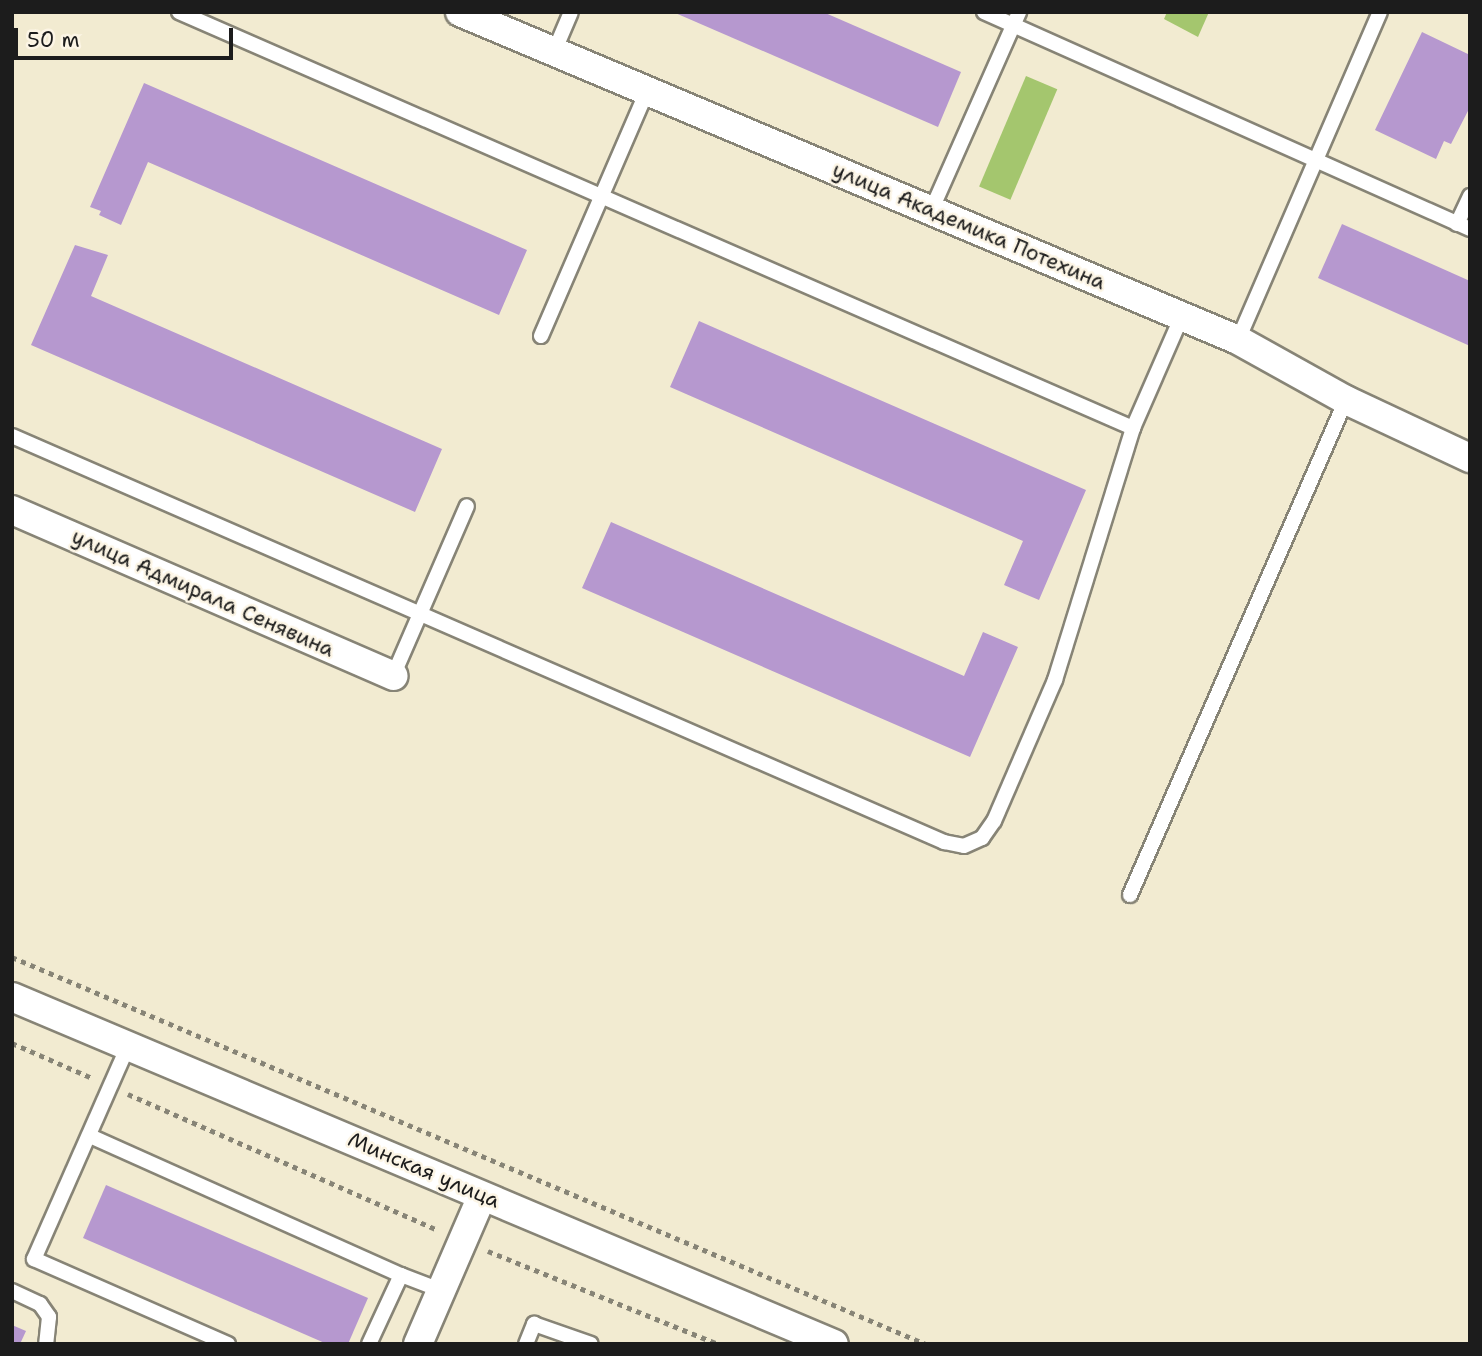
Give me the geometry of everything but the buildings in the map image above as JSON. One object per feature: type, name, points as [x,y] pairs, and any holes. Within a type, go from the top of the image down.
[{"type":"street","name":"улица Академика Потехина","points":[[460,12],[1238,340],[1346,400],[1470,458]]},
{"type":"street","name":"улица Адмирала Сенявина","points":[[12,510],[393,676]]},
{"type":"street","name":"Минская улица","points":[[12,997],[834,1344]]},
{"type":"street","points":[[418,1344],[482,1196]]},
{"type":"lane","points":[[179,12],[1133,428]]},
{"type":"lane","points":[[554,52],[571,12]]},
{"type":"lane","points":[[984,12],[1018,19],[1248,127],[1316,162],[1463,227],[1470,196]]},
{"type":"lane","points":[[1238,340],[1380,12]]},
{"type":"lane","points":[[931,211],[1018,19]]},
{"type":"lane","points":[[541,336],[647,91]]},
{"type":"lane","points":[[12,436],[944,842],[964,846],[982,838],[994,821],[1055,680],[1133,428],[1182,316]]},
{"type":"lane","points":[[1130,895],[1346,400]]},
{"type":"lane","points":[[393,676],[467,506]]},
{"type":"lane","points":[[128,1046],[34,1259],[229,1344]]},
{"type":"lane","points":[[90,1136],[440,1290]]},
{"type":"lane","points":[[369,1344],[401,1275]]},
{"type":"lane","points":[[12,1291],[40,1304],[49,1317],[46,1344]]},
{"type":"lane","points":[[526,1344],[534,1324],[591,1344]]},
{"type":"path","points":[[12,957],[926,1344]]},
{"type":"path","points":[[12,1043],[461,1240],[718,1344]]},
{"type":"green space","points":[[1167,12],[1209,12],[1198,37],[1164,19]]},
{"type":"green space","points":[[1026,76],[1057,89],[1010,200],[979,186]]}]
